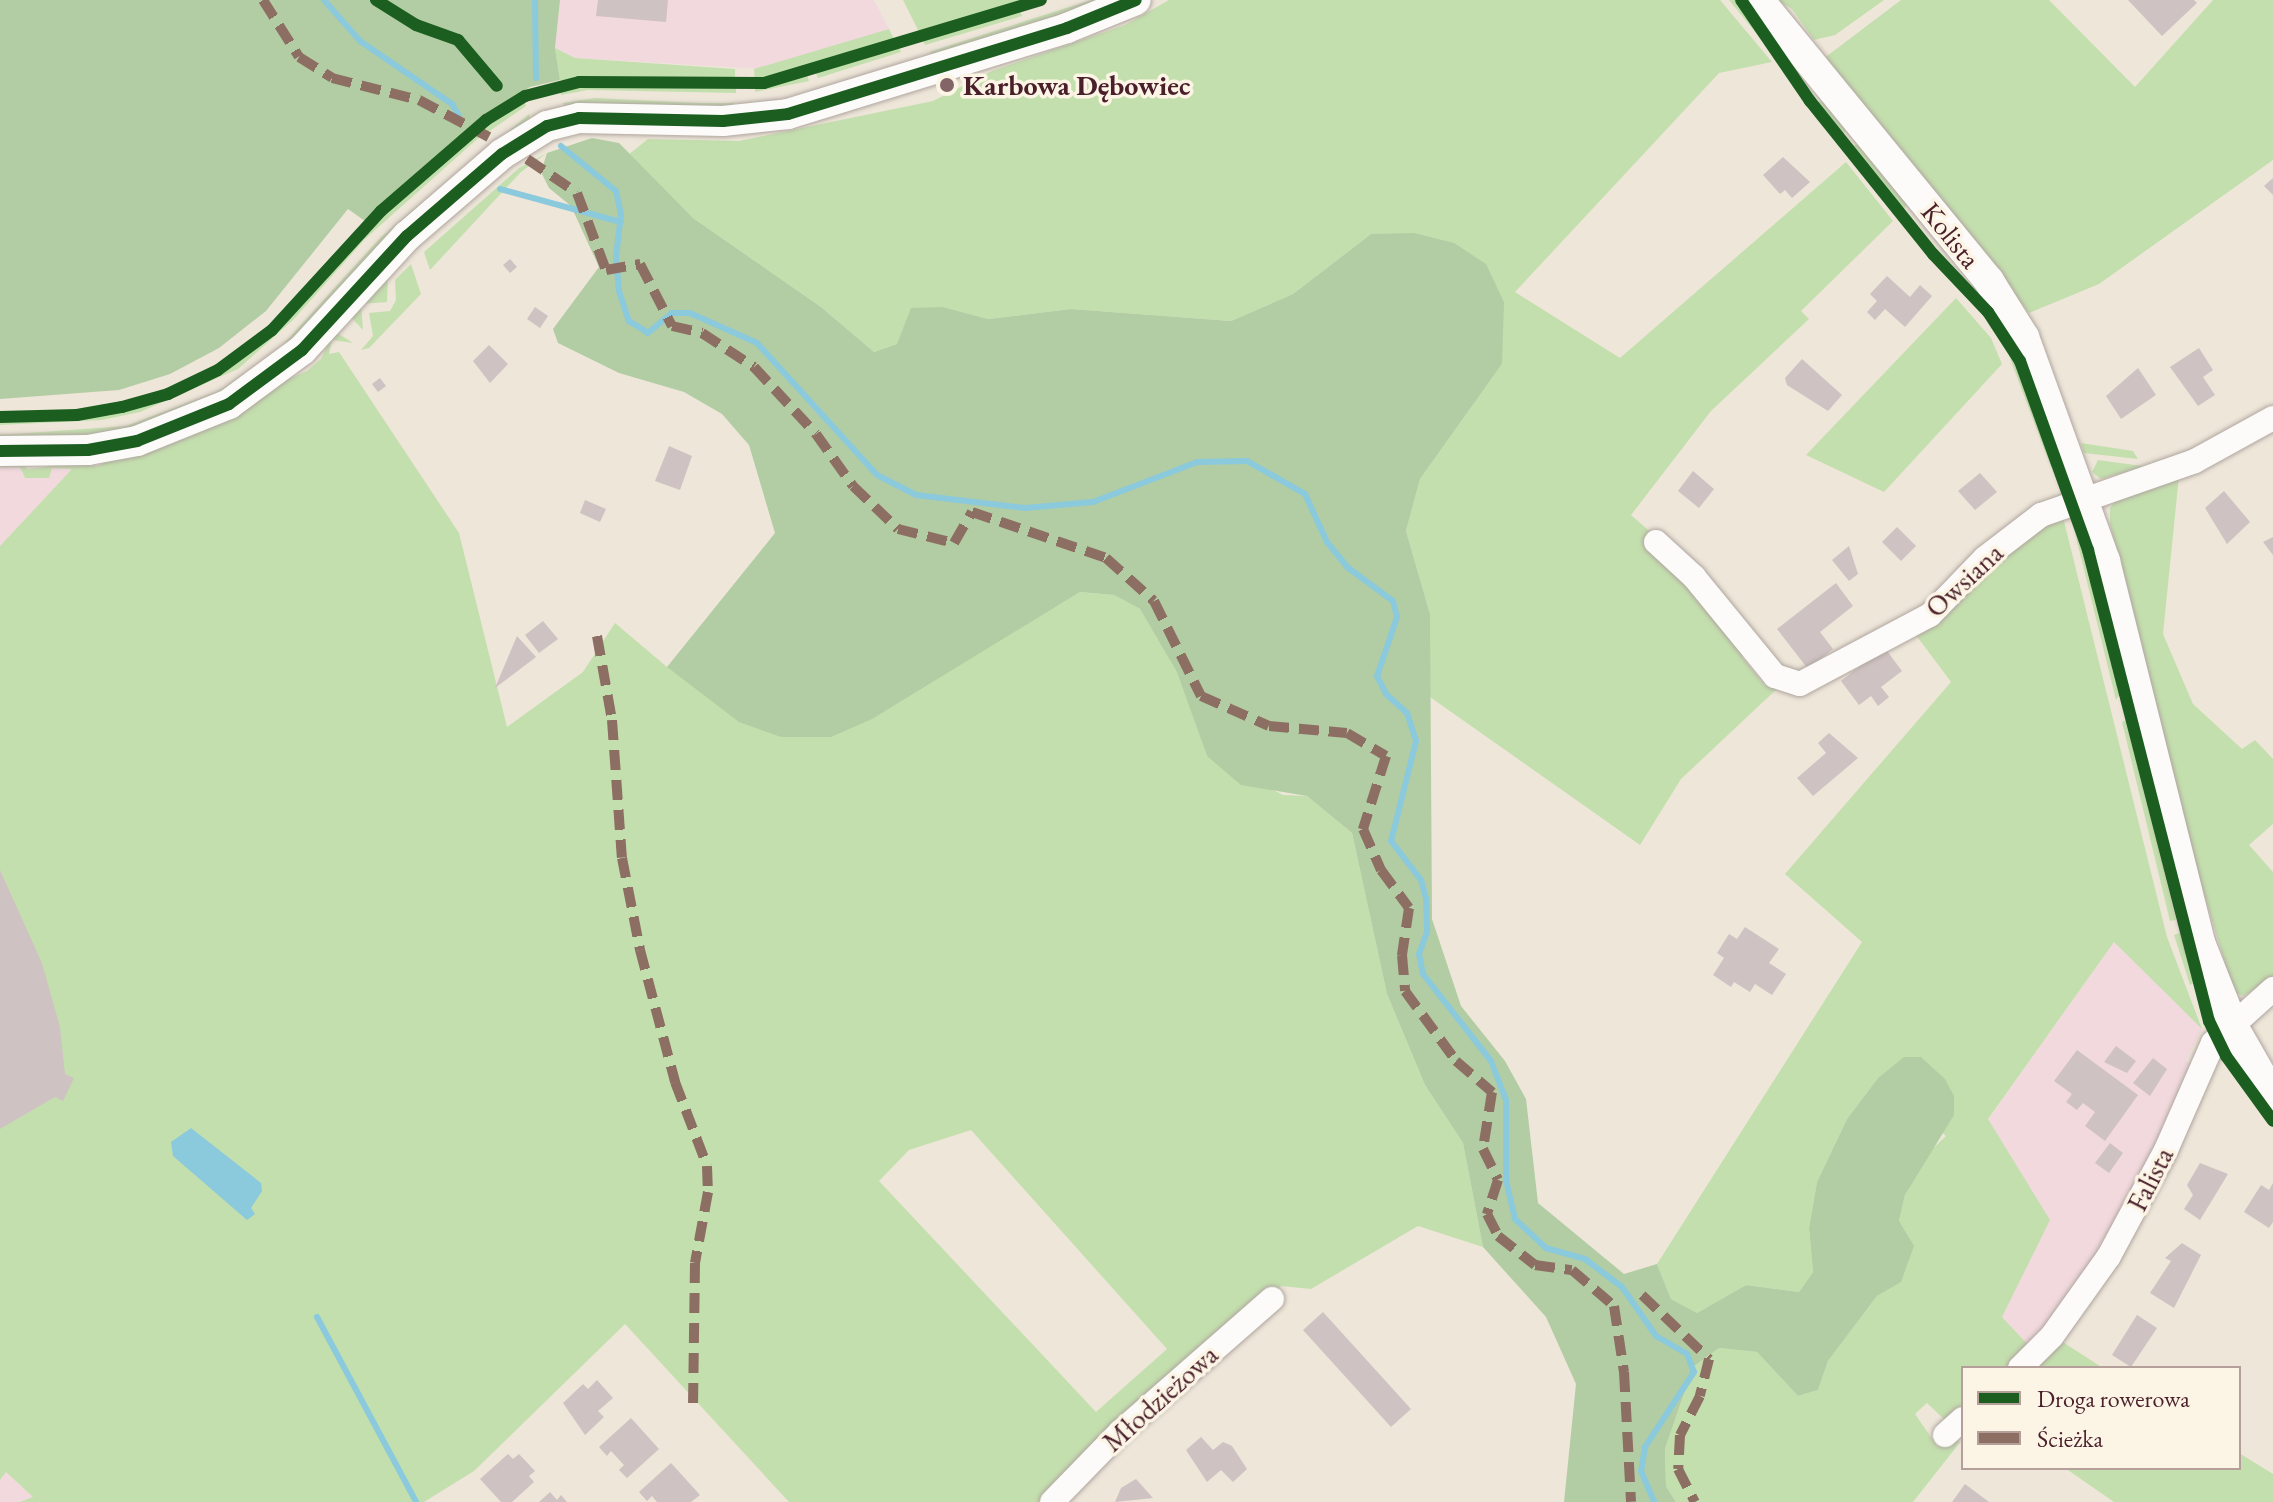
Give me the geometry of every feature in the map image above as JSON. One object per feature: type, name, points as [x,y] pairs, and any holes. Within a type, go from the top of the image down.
[{"type":"street","points":[[0,451],[88,450],[137,441],[229,404],[302,350],[407,236],[502,154],[547,126],[579,118],[723,121],[788,114],[1067,28],[1136,0]]},
{"type":"street","name":"Kolista","points":[[1759,0],[2009,311],[2037,367],[2087,498],[2201,945],[2234,1028],[2273,1096]]},
{"type":"street","name":"Owsiana","points":[[1656,542],[1694,577],[1775,676],[1800,684],[1930,615],[2018,531],[2087,498],[2195,461],[2273,418]]},
{"type":"street","name":"Falista","points":[[2022,1366],[2052,1336],[2109,1256],[2166,1150],[2206,1055],[2273,989]]},
{"type":"street","name":"Młodzieżowa","points":[[1052,1502],[1120,1432],[1272,1299]]},
{"type":"shaded area","points":[[560,0],[874,0],[889,29],[762,69],[575,58],[555,48]]},
{"type":"shaded area","points":[[0,467],[20,467],[25,478],[52,468],[73,468],[0,546]]},
{"type":"shaded area","points":[[2114,942],[2202,1029],[2186,1061],[2191,1064],[2177,1107],[2105,1253],[2032,1349],[2002,1317],[1988,1120]]},
{"type":"shaded area","points":[[0,1467],[34,1497],[38,1502],[0,1502]]},
{"type":"green space","points":[[0,0],[560,0],[555,48],[560,80],[530,87],[483,117],[365,221],[348,209],[266,311],[219,348],[170,374],[119,390],[0,399]]},
{"type":"green space","points":[[903,0],[1032,0],[920,34]]},
{"type":"green space","points":[[1091,0],[1111,0],[936,56],[929,52]]},
{"type":"green space","points":[[1169,0],[1720,0],[1772,62],[1719,73],[1515,292],[1620,358],[1846,162],[1893,221],[1801,311],[1809,319],[1711,411],[1631,515],[1655,536],[1749,649],[1742,657],[1765,686],[1773,681],[1781,685],[1681,779],[1640,845],[1430,697],[1430,614],[1406,531],[1420,479],[1502,364],[1371,234],[1293,294],[1231,321],[1071,309],[988,319],[943,307],[897,344],[874,352],[821,307],[693,218],[628,155],[648,139],[739,141],[933,101],[992,71],[1125,25]]},
{"type":"green space","points":[[1729,0],[1737,0],[1764,32],[1769,49]]},
{"type":"green space","points":[[1777,0],[1884,0],[1835,35],[1814,40],[1792,9]]},
{"type":"green space","points":[[1901,0],[2049,0],[2135,87],[2213,0],[2273,0],[2273,160],[2099,284],[2029,313],[1823,59]]},
{"type":"green space","points":[[1020,10],[1022,16],[925,45],[923,40]]},
{"type":"green space","points":[[889,29],[895,41],[755,81],[754,69]]},
{"type":"green space","points":[[899,47],[901,52],[818,78],[816,73]]},
{"type":"green space","points":[[555,48],[575,58],[735,69],[735,81],[560,80]]},
{"type":"green space","points":[[807,75],[809,81],[755,92],[755,87]]},
{"type":"green space","points":[[616,83],[736,88],[736,93],[588,90],[561,95],[559,89]]},
{"type":"green space","points":[[595,98],[734,103],[731,107],[565,109],[563,103]]},
{"type":"green space","points":[[524,101],[526,106],[475,141],[365,239],[294,319],[238,369],[140,412],[102,420],[0,425],[0,419],[118,411],[195,386],[234,364],[290,316],[374,222],[488,122]]},
{"type":"green space","points":[[1827,101],[1846,129],[1843,136],[1815,102]]},
{"type":"green space","points":[[529,114],[531,122],[307,329],[219,398],[108,436],[0,442],[0,435],[126,426],[219,391],[278,350],[381,237]]},
{"type":"green space","points":[[592,138],[619,143],[693,218],[821,307],[874,352],[897,344],[911,308],[943,307],[988,319],[1071,309],[1231,321],[1293,294],[1371,234],[1414,233],[1454,243],[1486,264],[1504,302],[1502,364],[1420,479],[1406,531],[1430,614],[1432,919],[1461,1006],[1505,1061],[1526,1099],[1538,1203],[1624,1274],[1657,1264],[1671,1299],[1697,1313],[1746,1285],[1799,1292],[1813,1272],[1809,1228],[1817,1182],[1847,1119],[1878,1078],[1904,1057],[1921,1057],[1945,1079],[1954,1096],[1954,1115],[1905,1195],[1899,1221],[1914,1246],[1901,1282],[1877,1296],[1828,1361],[1818,1390],[1798,1396],[1757,1352],[1719,1348],[1693,1367],[1665,1449],[1666,1486],[1676,1502],[1564,1502],[1576,1384],[1546,1317],[1483,1247],[1463,1143],[1425,1085],[1387,994],[1352,833],[1307,796],[1241,785],[1207,756],[1177,672],[1140,609],[1114,595],[1080,592],[872,719],[831,737],[781,737],[739,722],[667,667],[775,533],[749,445],[722,414],[684,392],[619,373],[558,343],[553,329],[599,267],[571,206],[549,188],[541,172],[547,153]]},
{"type":"green space","points":[[1862,143],[1907,204],[1903,211],[1852,146]]},
{"type":"green space","points":[[547,153],[521,172],[430,270],[424,252],[519,168]]},
{"type":"green space","points":[[411,264],[421,294],[369,348],[361,350],[373,336],[369,313],[390,311],[396,300],[395,280]]},
{"type":"green space","points":[[388,276],[387,302],[361,304],[363,330],[349,315]]},
{"type":"green space","points":[[1956,298],[1991,338],[2002,364],[1884,492],[1806,455]]},
{"type":"green space","points":[[334,331],[353,343],[332,340],[329,354],[339,352],[459,533],[507,727],[583,672],[615,623],[667,667],[1041,615],[1080,592],[1114,595],[1140,609],[1178,672],[1207,756],[1283,795],[1307,796],[1352,833],[1387,994],[1425,1085],[1463,1143],[1483,1247],[1418,1226],[1311,1289],[1281,1286],[1115,1428],[1043,1502],[789,1502],[625,1324],[474,1471],[424,1502],[20,1502],[33,1497],[6,1472],[0,1480],[0,546],[72,469],[52,468],[49,478],[25,478],[20,467],[0,467],[0,462],[21,462],[27,469],[47,467],[51,462],[97,466],[307,371],[321,359]],"holes":[[[971,1130],[1167,1349],[1096,1412],[879,1181],[909,1150]]]},
{"type":"green space","points":[[2004,342],[2020,368],[2055,465],[2051,467]]},
{"type":"green space","points":[[2081,443],[2133,451],[2138,459],[2084,453]]},
{"type":"green space","points":[[2098,460],[2142,467],[2101,479],[2092,472]]},
{"type":"green space","points":[[2179,476],[2163,634],[2193,704],[2242,749],[2255,740],[2273,759],[2273,824],[2249,845],[2273,872],[2273,978],[2243,996],[2234,992],[2189,845],[2110,524],[2110,508],[2117,499]]},
{"type":"green space","points":[[2063,517],[2167,937],[2202,1029],[2114,942],[1988,1119],[2050,1220],[2002,1317],[2032,1349],[2015,1366],[1961,1366],[1961,1414],[1949,1424],[1927,1403],[1915,1414],[1937,1446],[1961,1441],[1913,1502],[1676,1502],[1666,1486],[1665,1449],[1693,1367],[1719,1348],[1757,1352],[1798,1396],[1818,1390],[1828,1361],[1877,1296],[1901,1281],[1899,1221],[1905,1195],[1926,1155],[1946,1136],[1878,1078],[1847,1119],[1817,1182],[1809,1228],[1813,1272],[1799,1292],[1746,1285],[1697,1313],[1671,1299],[1657,1264],[1862,942],[1785,874],[1951,682],[1913,631],[1982,570],[2047,522]]},
{"type":"green space","points":[[2075,533],[2083,547],[2121,692],[2116,700]]},
{"type":"green space","points":[[2127,720],[2176,920],[2170,921],[2122,722]]},
{"type":"green space","points":[[2180,933],[2196,982],[2190,985],[2174,935]]},
{"type":"green space","points":[[2058,1339],[2100,1366],[2032,1366]]},
{"type":"green space","points":[[2241,1454],[2273,1474],[2273,1502],[2114,1502],[2068,1470],[2241,1470]]},
{"type":"water","points":[[191,1128],[261,1183],[262,1191],[251,1208],[255,1214],[247,1220],[173,1156],[171,1142]]},
{"type":"building","points":[[598,0],[668,0],[666,22],[596,16]]},
{"type":"building","points":[[2128,0],[2194,0],[2197,3],[2162,36]]},
{"type":"building","points":[[1783,157],[1810,182],[1792,198],[1785,190],[1780,194],[1763,175]]},
{"type":"building","points":[[2273,178],[2273,195],[2264,186]]},
{"type":"building","points":[[510,259],[517,267],[510,273],[503,265]]},
{"type":"building","points":[[1887,276],[1910,297],[1920,285],[1932,296],[1905,327],[1885,309],[1875,320],[1867,312],[1877,301],[1870,294]]},
{"type":"building","points":[[535,307],[548,316],[540,328],[527,319]]},
{"type":"building","points":[[489,345],[508,364],[490,383],[473,361]]},
{"type":"building","points":[[2199,348],[2213,370],[2203,377],[2215,395],[2198,406],[2170,367]]},
{"type":"building","points":[[1802,359],[1842,395],[1828,411],[1787,385],[1785,378]]},
{"type":"building","points":[[2138,368],[2156,395],[2121,419],[2106,396]]},
{"type":"building","points":[[380,378],[386,386],[378,392],[372,384]]},
{"type":"building","points":[[669,446],[692,456],[680,490],[655,481]]},
{"type":"building","points":[[1693,471],[1714,489],[1699,508],[1678,491]]},
{"type":"building","points":[[1980,473],[1997,492],[1975,510],[1958,491]]},
{"type":"building","points":[[2224,491],[2250,522],[2227,544],[2205,508]]},
{"type":"building","points":[[585,500],[606,509],[600,522],[580,513]]},
{"type":"building","points":[[1897,527],[1916,546],[1901,561],[1882,542]]},
{"type":"building","points":[[2273,537],[2273,555],[2263,542]]},
{"type":"building","points":[[1849,546],[1858,574],[1849,581],[1832,560]]},
{"type":"building","points":[[1836,583],[1853,606],[1820,632],[1833,649],[1808,669],[1777,629]]},
{"type":"building","points":[[543,621],[558,639],[539,653],[525,635]]},
{"type":"building","points":[[517,636],[536,657],[495,688]]},
{"type":"building","points":[[1884,647],[1902,671],[1881,687],[1889,697],[1878,706],[1871,696],[1859,705],[1841,681]]},
{"type":"building","points":[[1829,733],[1858,758],[1813,796],[1797,778],[1826,753],[1818,743]]},
{"type":"building","points":[[0,870],[42,963],[60,1027],[65,1074],[74,1078],[63,1101],[55,1097],[0,1129]]},
{"type":"building","points":[[1745,927],[1779,949],[1769,963],[1786,974],[1772,995],[1755,984],[1750,992],[1734,982],[1731,987],[1713,975],[1724,958],[1717,953],[1729,934],[1737,939]]},
{"type":"building","points":[[2116,1046],[2136,1061],[2127,1073],[2104,1062]]},
{"type":"building","points":[[2077,1050],[2138,1095],[2105,1141],[2085,1126],[2095,1112],[2083,1103],[2077,1110],[2066,1102],[2072,1094],[2054,1081]]},
{"type":"building","points":[[2153,1058],[2167,1069],[2150,1096],[2133,1083]]},
{"type":"building","points":[[2110,1143],[2123,1153],[2109,1173],[2095,1163]]},
{"type":"building","points":[[2200,1163],[2228,1174],[2200,1220],[2184,1209],[2193,1195],[2187,1185]]},
{"type":"building","points":[[2273,1183],[2273,1222],[2269,1228],[2244,1212],[2261,1185],[2269,1190]]},
{"type":"building","points":[[2182,1243],[2201,1255],[2174,1308],[2150,1293],[2171,1261],[2165,1258]]},
{"type":"building","points":[[1323,1312],[1411,1409],[1391,1427],[1303,1330]]},
{"type":"building","points":[[2137,1315],[2157,1328],[2132,1366],[2112,1355]]},
{"type":"building","points":[[597,1380],[613,1398],[598,1411],[604,1417],[585,1435],[563,1403],[583,1384],[588,1389]]},
{"type":"building","points":[[631,1418],[659,1449],[627,1478],[619,1470],[624,1465],[611,1451],[607,1456],[599,1447]]},
{"type":"building","points":[[1201,1437],[1213,1450],[1223,1442],[1232,1446],[1247,1469],[1233,1482],[1221,1470],[1207,1482],[1186,1450]]},
{"type":"building","points":[[508,1454],[513,1459],[519,1454],[535,1471],[529,1476],[534,1482],[512,1502],[501,1502],[480,1479]]},
{"type":"building","points":[[671,1463],[700,1495],[691,1502],[657,1502],[652,1496],[647,1501],[639,1492]]},
{"type":"building","points":[[1136,1479],[1153,1498],[1115,1502],[1121,1488]]},
{"type":"building","points":[[1965,1484],[1989,1502],[1952,1502]]},
{"type":"building","points":[[550,1492],[557,1500],[561,1495],[567,1502],[539,1502]]},
{"type":"waterway","points":[[324,0],[360,41],[452,104],[459,116]]},
{"type":"waterway","points":[[535,0],[536,78]]},
{"type":"waterway","points":[[561,146],[616,191],[621,214],[616,257],[619,291],[629,321],[648,333],[672,313],[690,313],[757,343],[877,475],[916,495],[1025,508],[1093,502],[1197,462],[1247,461],[1305,494],[1327,542],[1347,567],[1393,601],[1397,617],[1377,676],[1386,694],[1407,713],[1416,741],[1391,841],[1421,880],[1426,899],[1427,932],[1419,954],[1423,974],[1491,1061],[1506,1100],[1506,1180],[1515,1219],[1546,1248],[1585,1259],[1622,1287],[1656,1336],[1687,1354],[1694,1372],[1645,1447],[1641,1471],[1654,1502]]},
{"type":"waterway","points":[[500,189],[621,222]]},
{"type":"waterway","points":[[317,1317],[416,1502]]},
{"type":"marked path","points":[[263,0],[299,57],[332,78],[419,100],[489,137]]},
{"type":"marked path","points":[[527,159],[577,193],[606,270],[640,264],[672,326],[702,333],[754,367],[816,434],[853,486],[898,529],[954,543],[972,512],[1106,558],[1154,601],[1201,696],[1269,726],[1347,733],[1386,756],[1363,829],[1381,870],[1409,908],[1402,955],[1405,991],[1456,1061],[1492,1092],[1483,1149],[1498,1180],[1487,1214],[1498,1236],[1535,1265],[1572,1270],[1614,1306],[1624,1372],[1631,1502]]},
{"type":"marked path","points":[[597,636],[612,720],[622,858],[640,950],[675,1082],[707,1166],[708,1192],[695,1263],[693,1403]]},
{"type":"marked path","points":[[1642,1295],[1709,1359],[1700,1396],[1680,1435],[1678,1469],[1695,1502]]},
{"type":"cycle path","points":[[376,0],[416,25],[458,40],[497,86]]},
{"type":"cycle path","points":[[0,417],[77,415],[122,407],[168,394],[218,370],[272,330],[381,211],[486,120],[525,96],[579,82],[764,83],[1041,0]]},
{"type":"cycle path","points":[[0,451],[88,450],[137,441],[229,404],[302,350],[407,236],[502,154],[547,126],[579,118],[723,121],[788,114],[1067,28],[1136,0]]},
{"type":"cycle path","points":[[1741,0],[1810,101],[1933,254],[1988,312],[2020,361],[2088,550],[2209,1021],[2226,1056],[2273,1121]]},
{"type":"place","name":"Karbowa Dębowiec","points":[[947,85]]}]
